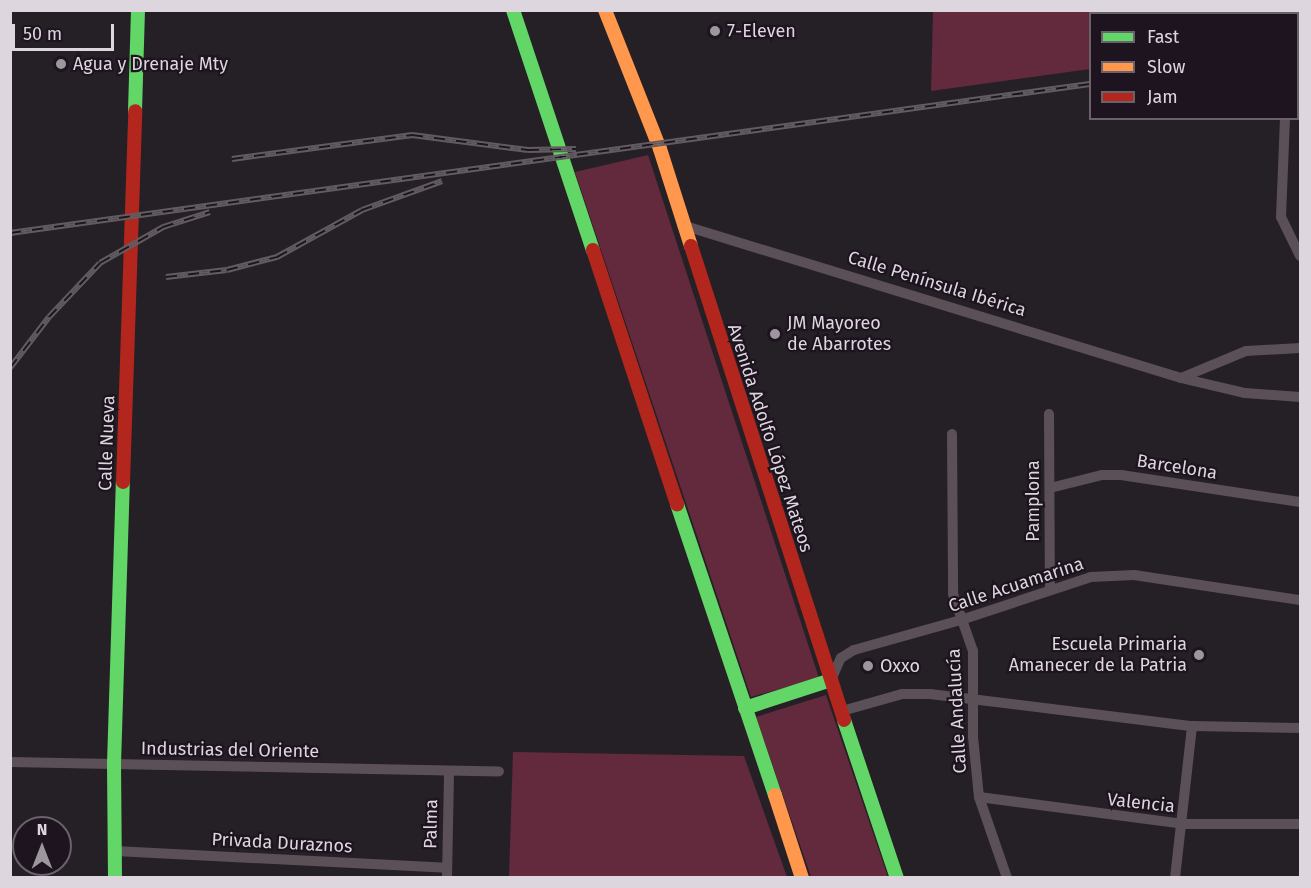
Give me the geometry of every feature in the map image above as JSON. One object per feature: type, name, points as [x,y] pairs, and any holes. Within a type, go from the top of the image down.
[{"type":"main road","name":"Calle Nueva","points":[[115,878],[114,764],[138,10]]},
{"type":"main road","points":[[513,10],[802,878]]},
{"type":"main road","name":"Avenida Adolfo López Mateos","points":[[605,10],[660,149],[682,225],[897,878]]},
{"type":"main road","points":[[745,708],[831,680]]},
{"type":"street","points":[[1285,120],[1279,196],[1281,217],[1300,256]]},
{"type":"street","name":"Calle Península Ibérica","points":[[682,225],[1181,378],[1245,393],[1300,396]]},
{"type":"street","points":[[1181,378],[1246,351],[1300,348]]},
{"type":"street","name":"Pamplona","points":[[1049,414],[1050,588]]},
{"type":"street","name":"Calle Andalucía","points":[[952,434],[952,578],[961,620],[973,651],[972,698],[979,797],[1007,878]]},
{"type":"street","name":"Barcelona","points":[[1050,488],[1102,475],[1121,475],[1300,502]]},
{"type":"street","name":"Calle Acuamarina","points":[[831,680],[841,658],[854,650],[961,620],[1050,588],[1091,577],[1134,575],[1300,600]]},
{"type":"street","points":[[842,711],[902,694],[972,698],[1192,726],[1300,728]]},
{"type":"street","points":[[1175,878],[1183,824],[1192,726]]},
{"type":"street","name":"Industrias del Oriente","points":[[10,762],[498,771]]},
{"type":"street","name":"Palma","points":[[447,873],[449,771]]},
{"type":"street","name":"Valencia","points":[[979,797],[1183,824],[1300,824]]},
{"type":"street","name":"Privada Duraznos","points":[[116,850],[447,873]]},
{"type":"shaded area","points":[[933,11],[1300,11],[1299,38],[1299,12],[1089,12],[1089,69],[931,91]]},
{"type":"shaded area","points":[[648,155],[819,678],[751,697],[575,172]]},
{"type":"shaded area","points":[[826,695],[888,877],[811,877],[756,717]]},
{"type":"shaded area","points":[[513,752],[744,756],[787,877],[509,877]]},
{"type":"railway","points":[[10,233],[1089,84]]},
{"type":"railway","points":[[232,159],[412,135],[528,150],[576,149]]},
{"type":"railway","points":[[166,277],[227,270],[277,257],[362,210],[442,181]]},
{"type":"railway","points":[[10,368],[49,317],[100,263],[163,227],[210,212]]},
{"type":"traffic: fast","points":[[135,111],[138,10]]},
{"type":"traffic: fast","points":[[513,10],[593,250]]},
{"type":"traffic: fast","points":[[115,878],[114,764],[123,482]]},
{"type":"traffic: fast","points":[[677,504],[775,795]]},
{"type":"traffic: fast","points":[[745,708],[831,680]]},
{"type":"traffic: fast","points":[[844,720],[897,878]]},
{"type":"traffic: slow","points":[[605,10],[660,149],[691,246]]},
{"type":"traffic: slow","points":[[775,795],[802,878]]},
{"type":"traffic: jam","points":[[123,482],[135,111]]},
{"type":"traffic: jam","points":[[691,246],[844,720]]},
{"type":"traffic: jam","points":[[593,250],[677,504]]},
{"type":"place","name":"7-Eleven","points":[[715,31]]},
{"type":"place","name":"Agua y Drenaje Mty","points":[[61,64]]},
{"type":"place","name":"JM Mayoreo de Abarrotes","points":[[775,334]]},
{"type":"place","name":"Escuela Primaria Amanecer de la Patria","points":[[1199,655]]},
{"type":"place","name":"Oxxo","points":[[868,666]]}]
